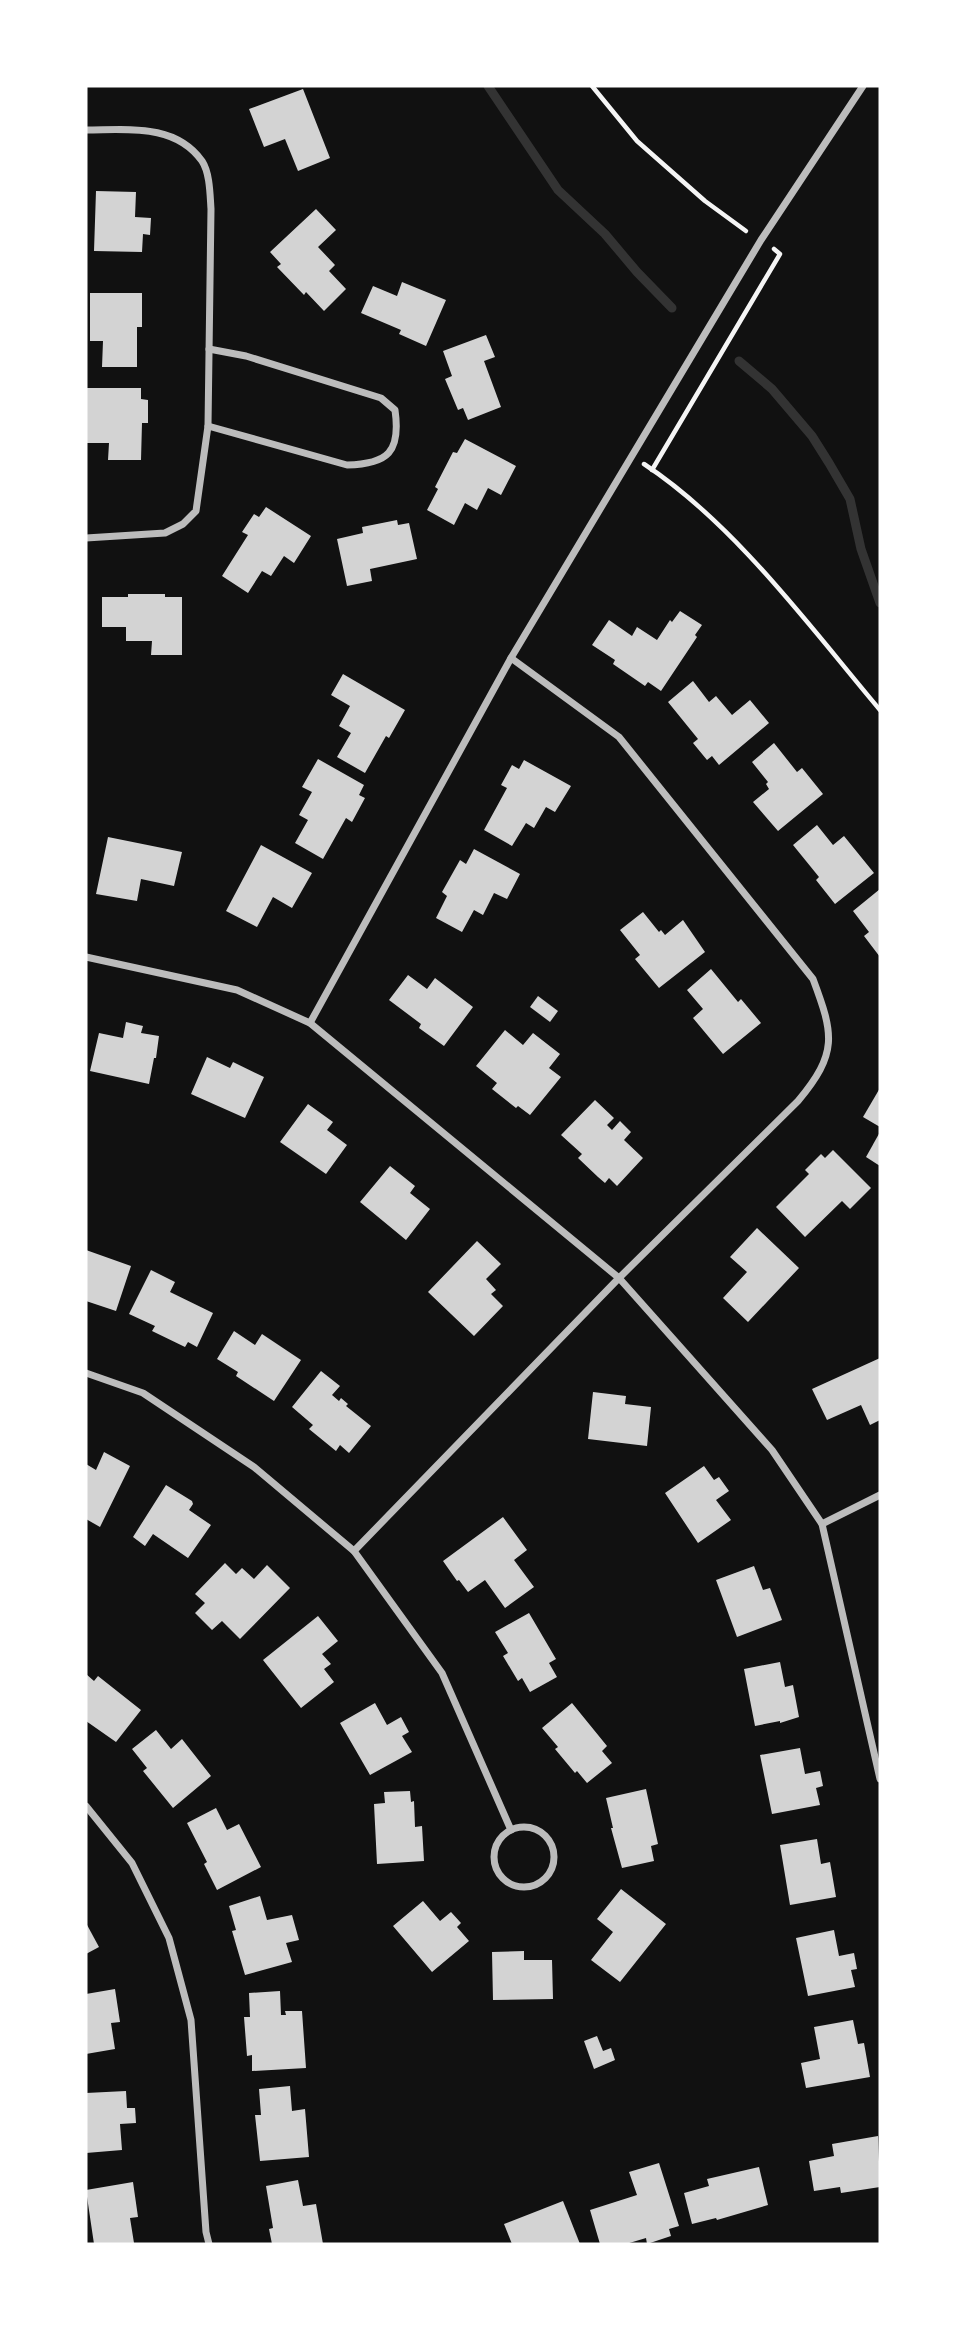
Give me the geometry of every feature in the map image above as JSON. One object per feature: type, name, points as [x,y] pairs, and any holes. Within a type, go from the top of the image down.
[{"type":"street","points":[[310,1023],[511,658],[761,240],[863,86]]},
{"type":"street","points":[[86,130],[152,130],[183,141],[203,163],[210,188],[211,209],[208,426],[196,511],[183,524],[165,533],[86,538]]},
{"type":"street","points":[[208,426],[347,465],[367,465],[385,459],[394,443],[398,428],[395,410],[381,398],[246,356],[209,349]]},
{"type":"street","points":[[354,1551],[619,1278],[798,1101],[813,1084],[826,1060],[830,1038],[827,1014],[813,979],[619,737],[511,658]]},
{"type":"street","points":[[86,957],[237,990],[310,1023],[619,1278],[772,1450],[822,1524],[880,1779]]},
{"type":"street","points":[[86,1373],[154,1400],[254,1467],[354,1551],[442,1673],[511,1830]]},
{"type":"street","points":[[822,1524],[880,1495]]},
{"type":"street","points":[[86,1806],[132,1863],[169,1938],[191,2020],[209,2244]]},
{"type":"street","points":[[520,1827],[540,1831],[552,1846],[552,1866],[548,1875],[540,1882],[531,1886],[512,1884],[498,1871],[495,1862],[497,1843],[511,1830],[520,1827]]},
{"type":"path","points":[[592,86],[637,141],[742,229]]},
{"type":"path","points":[[652,470],[702,509],[795,608],[880,710]]},
{"type":"building","points":[[303,89],[330,158],[298,171],[285,139],[264,147],[249,109]]},
{"type":"building","points":[[96,191],[136,192],[135,217],[151,218],[150,235],[143,234],[142,252],[94,251]]},
{"type":"building","points":[[316,209],[336,230],[318,247],[335,265],[329,271],[346,289],[324,311],[277,267],[281,264],[270,252]]},
{"type":"building","points":[[402,282],[446,300],[426,346],[399,334],[401,330],[361,313],[373,286],[397,296]]},
{"type":"building","points":[[90,293],[142,293],[142,327],[137,327],[137,367],[102,367],[103,341],[90,341]]},
{"type":"building","points":[[486,335],[495,357],[484,361],[501,407],[468,420],[463,408],[458,410],[445,379],[452,376],[443,351]]},
{"type":"building","points":[[86,388],[141,388],[141,399],[148,400],[148,423],[142,423],[141,460],[108,460],[109,443],[86,443]]},
{"type":"building","points":[[465,439],[516,466],[501,495],[488,488],[477,510],[465,503],[454,525],[427,510],[438,489],[435,487],[453,452],[457,453]]},
{"type":"building","points":[[266,507],[311,536],[294,563],[284,556],[271,576],[262,571],[248,593],[222,576],[248,535],[242,532],[254,514],[259,517]]},
{"type":"building","points":[[397,520],[398,525],[409,523],[417,559],[370,569],[372,581],[347,586],[337,539],[363,533],[362,527]]},
{"type":"building","points":[[128,594],[182,597],[182,655],[151,655],[152,641],[126,641],[126,627],[102,627],[102,597],[128,597]]},
{"type":"building","points":[[680,611],[702,625],[661,691],[648,682],[645,686],[613,664],[615,660],[592,645],[609,620],[632,636],[637,627],[657,640],[670,620],[672,622]]},
{"type":"building","points":[[343,674],[405,710],[389,738],[386,736],[365,773],[337,757],[351,733],[339,726],[350,706],[331,695]]},
{"type":"building","points":[[693,681],[709,702],[716,696],[732,715],[750,700],[769,723],[719,765],[712,756],[707,760],[693,743],[698,739],[668,702]]},
{"type":"building","points":[[774,743],[797,772],[802,768],[823,794],[778,831],[753,802],[769,789],[766,784],[768,782],[752,762]]},
{"type":"building","points":[[318,759],[364,785],[359,795],[365,798],[352,822],[346,818],[323,859],[295,843],[308,820],[299,815],[312,792],[302,787]]},
{"type":"building","points":[[524,760],[571,786],[555,812],[546,807],[534,828],[526,823],[512,846],[484,830],[507,788],[501,785],[512,765],[519,769]]},
{"type":"building","points":[[817,825],[833,845],[844,836],[874,873],[835,904],[816,880],[819,877],[793,845]]},
{"type":"building","points":[[108,837],[182,852],[174,886],[141,879],[137,901],[96,894]]},
{"type":"building","points":[[261,845],[312,873],[292,908],[273,897],[257,927],[226,911]]},
{"type":"building","points":[[474,849],[520,874],[507,899],[494,893],[483,915],[474,910],[462,932],[436,918],[447,896],[442,892],[460,860],[466,864]]},
{"type":"building","points":[[880,889],[880,957],[864,936],[869,932],[853,911]]},
{"type":"building","points":[[643,912],[659,932],[661,930],[665,935],[683,920],[705,952],[659,988],[635,959],[640,955],[620,930]]},
{"type":"building","points":[[711,969],[738,1002],[741,999],[761,1023],[723,1054],[693,1018],[703,1009],[687,990]]},
{"type":"building","points":[[408,975],[427,989],[435,978],[473,1007],[444,1046],[419,1028],[421,1024],[389,1000]]},
{"type":"building","points":[[538,996],[558,1011],[550,1022],[530,1007]]},
{"type":"building","points":[[126,1022],[143,1026],[141,1033],[159,1036],[149,1084],[90,1071],[99,1033],[123,1038]]},
{"type":"building","points":[[505,1030],[523,1045],[533,1033],[560,1054],[549,1068],[561,1077],[530,1115],[518,1106],[516,1108],[492,1089],[497,1083],[476,1066]]},
{"type":"building","points":[[207,1057],[230,1068],[233,1062],[264,1077],[245,1118],[191,1094]]},
{"type":"building","points":[[880,1088],[880,1127],[863,1117]]},
{"type":"building","points":[[595,1100],[614,1118],[607,1125],[612,1130],[620,1121],[631,1132],[624,1140],[643,1158],[617,1186],[609,1178],[605,1183],[598,1177],[578,1158],[582,1154],[561,1135]]},
{"type":"building","points":[[308,1104],[333,1122],[327,1130],[347,1145],[326,1174],[280,1142]]},
{"type":"building","points":[[880,1132],[880,1166],[866,1157]]},
{"type":"building","points":[[833,1150],[871,1188],[850,1209],[842,1201],[805,1237],[776,1207],[809,1174],[805,1170],[821,1154],[825,1158]]},
{"type":"building","points":[[390,1166],[415,1186],[410,1193],[430,1209],[406,1240],[360,1202]]},
{"type":"building","points":[[757,1228],[799,1268],[748,1322],[723,1298],[747,1272],[730,1257]]},
{"type":"building","points":[[477,1241],[501,1264],[486,1279],[496,1290],[491,1294],[503,1306],[474,1336],[428,1292]]},
{"type":"building","points":[[86,1250],[131,1266],[116,1311],[86,1301]]},
{"type":"building","points":[[151,1270],[175,1282],[170,1292],[213,1313],[197,1347],[188,1342],[185,1347],[152,1331],[155,1326],[129,1314]]},
{"type":"building","points":[[234,1331],[255,1345],[262,1334],[301,1360],[274,1401],[236,1376],[238,1372],[217,1359]]},
{"type":"building","points":[[880,1358],[880,1420],[870,1425],[861,1405],[827,1420],[812,1389]]},
{"type":"building","points":[[321,1371],[340,1386],[332,1395],[339,1401],[341,1398],[348,1404],[346,1406],[371,1426],[349,1453],[340,1445],[336,1451],[309,1429],[313,1425],[292,1407]]},
{"type":"building","points":[[593,1392],[626,1396],[625,1404],[651,1407],[647,1446],[588,1439]]},
{"type":"building","points":[[104,1452],[130,1466],[100,1527],[86,1519],[86,1464],[96,1470]]},
{"type":"building","points":[[704,1466],[714,1480],[719,1477],[729,1491],[716,1500],[731,1520],[698,1543],[665,1493]]},
{"type":"building","points":[[166,1485],[192,1501],[189,1510],[211,1525],[188,1558],[153,1534],[145,1546],[133,1537]]},
{"type":"building","points":[[503,1517],[527,1550],[514,1560],[534,1587],[505,1608],[485,1580],[468,1592],[443,1561]]},
{"type":"building","points":[[225,1563],[236,1574],[242,1568],[254,1579],[267,1565],[290,1588],[240,1639],[222,1621],[212,1630],[195,1613],[205,1603],[195,1594]]},
{"type":"building","points":[[754,1566],[763,1590],[770,1588],[782,1620],[737,1637],[716,1580]]},
{"type":"building","points":[[529,1613],[556,1659],[549,1663],[557,1677],[530,1692],[522,1678],[518,1681],[503,1656],[508,1653],[495,1632]]},
{"type":"building","points":[[318,1616],[338,1641],[322,1654],[331,1664],[324,1669],[334,1682],[301,1708],[263,1660]]},
{"type":"building","points":[[780,1662],[785,1687],[793,1685],[799,1717],[755,1726],[744,1669]]},
{"type":"building","points":[[86,1674],[94,1681],[98,1676],[141,1710],[116,1742],[86,1721]]},
{"type":"building","points":[[375,1703],[387,1725],[401,1717],[409,1732],[402,1736],[412,1752],[370,1775],[340,1723]]},
{"type":"building","points":[[572,1703],[607,1746],[602,1751],[612,1763],[587,1783],[555,1749],[558,1747],[542,1728]]},
{"type":"building","points":[[156,1730],[171,1749],[182,1739],[211,1776],[173,1808],[143,1771],[147,1768],[132,1749]]},
{"type":"building","points":[[800,1748],[805,1774],[820,1771],[823,1786],[816,1788],[820,1805],[772,1814],[760,1755]]},
{"type":"building","points":[[646,1789],[658,1844],[651,1846],[654,1861],[622,1868],[606,1798]]},
{"type":"building","points":[[410,1791],[411,1802],[414,1801],[415,1827],[422,1826],[424,1861],[377,1864],[374,1804],[385,1803],[384,1792]]},
{"type":"building","points":[[216,1808],[227,1830],[239,1824],[261,1867],[217,1890],[204,1864],[207,1862],[187,1823]]},
{"type":"building","points":[[817,1839],[821,1864],[830,1862],[836,1897],[790,1905],[780,1845]]},
{"type":"building","points":[[621,1889],[666,1924],[620,1982],[591,1960],[613,1932],[597,1919]]},
{"type":"building","points":[[260,1896],[267,1920],[292,1915],[299,1940],[286,1943],[292,1962],[245,1975],[232,1931],[236,1930],[229,1906]]},
{"type":"building","points":[[423,1901],[440,1921],[451,1912],[461,1923],[457,1927],[469,1941],[432,1972],[393,1926]]},
{"type":"building","points":[[86,1923],[99,1947],[86,1954]]},
{"type":"building","points":[[834,1930],[839,1956],[854,1953],[857,1969],[851,1970],[855,1987],[808,1996],[796,1938]]},
{"type":"building","points":[[524,1951],[524,1960],[552,1960],[553,1999],[493,2000],[492,1952]]},
{"type":"building","points":[[115,1989],[120,2022],[111,2023],[115,2049],[86,2054],[86,1994]]},
{"type":"building","points":[[280,1991],[281,2015],[286,2015],[285,2011],[302,2011],[306,2068],[252,2071],[252,2055],[247,2056],[244,2017],[250,2017],[249,1993]]},
{"type":"building","points":[[853,2020],[858,2044],[864,2043],[870,2077],[806,2088],[801,2063],[820,2059],[814,2027]]},
{"type":"building","points":[[597,2036],[603,2051],[611,2048],[615,2060],[594,2069],[584,2041]]},
{"type":"building","points":[[290,2086],[292,2111],[305,2109],[309,2157],[260,2161],[255,2115],[261,2115],[259,2089]]},
{"type":"building","points":[[126,2091],[127,2108],[135,2108],[136,2123],[120,2124],[122,2150],[86,2153],[86,2093]]},
{"type":"building","points":[[878,2136],[880,2187],[841,2193],[840,2187],[814,2191],[809,2161],[834,2156],[832,2144]]},
{"type":"building","points":[[659,2163],[679,2226],[669,2229],[671,2236],[647,2244],[646,2238],[626,2244],[600,2244],[590,2210],[637,2195],[629,2172]]},
{"type":"building","points":[[759,2167],[768,2205],[717,2220],[716,2218],[692,2224],[684,2193],[709,2186],[707,2179]]},
{"type":"building","points":[[298,2180],[303,2206],[316,2204],[323,2244],[272,2244],[269,2229],[273,2228],[266,2186]]},
{"type":"building","points":[[133,2182],[138,2217],[130,2218],[134,2243],[94,2244],[86,2190]]},
{"type":"building","points":[[563,2201],[580,2244],[512,2244],[504,2224]]},
{"type":"waterway","points":[[488,86],[558,190],[605,234],[672,308]]},
{"type":"waterway","points":[[739,361],[772,389],[812,436],[850,499],[861,549],[880,603]]}]
